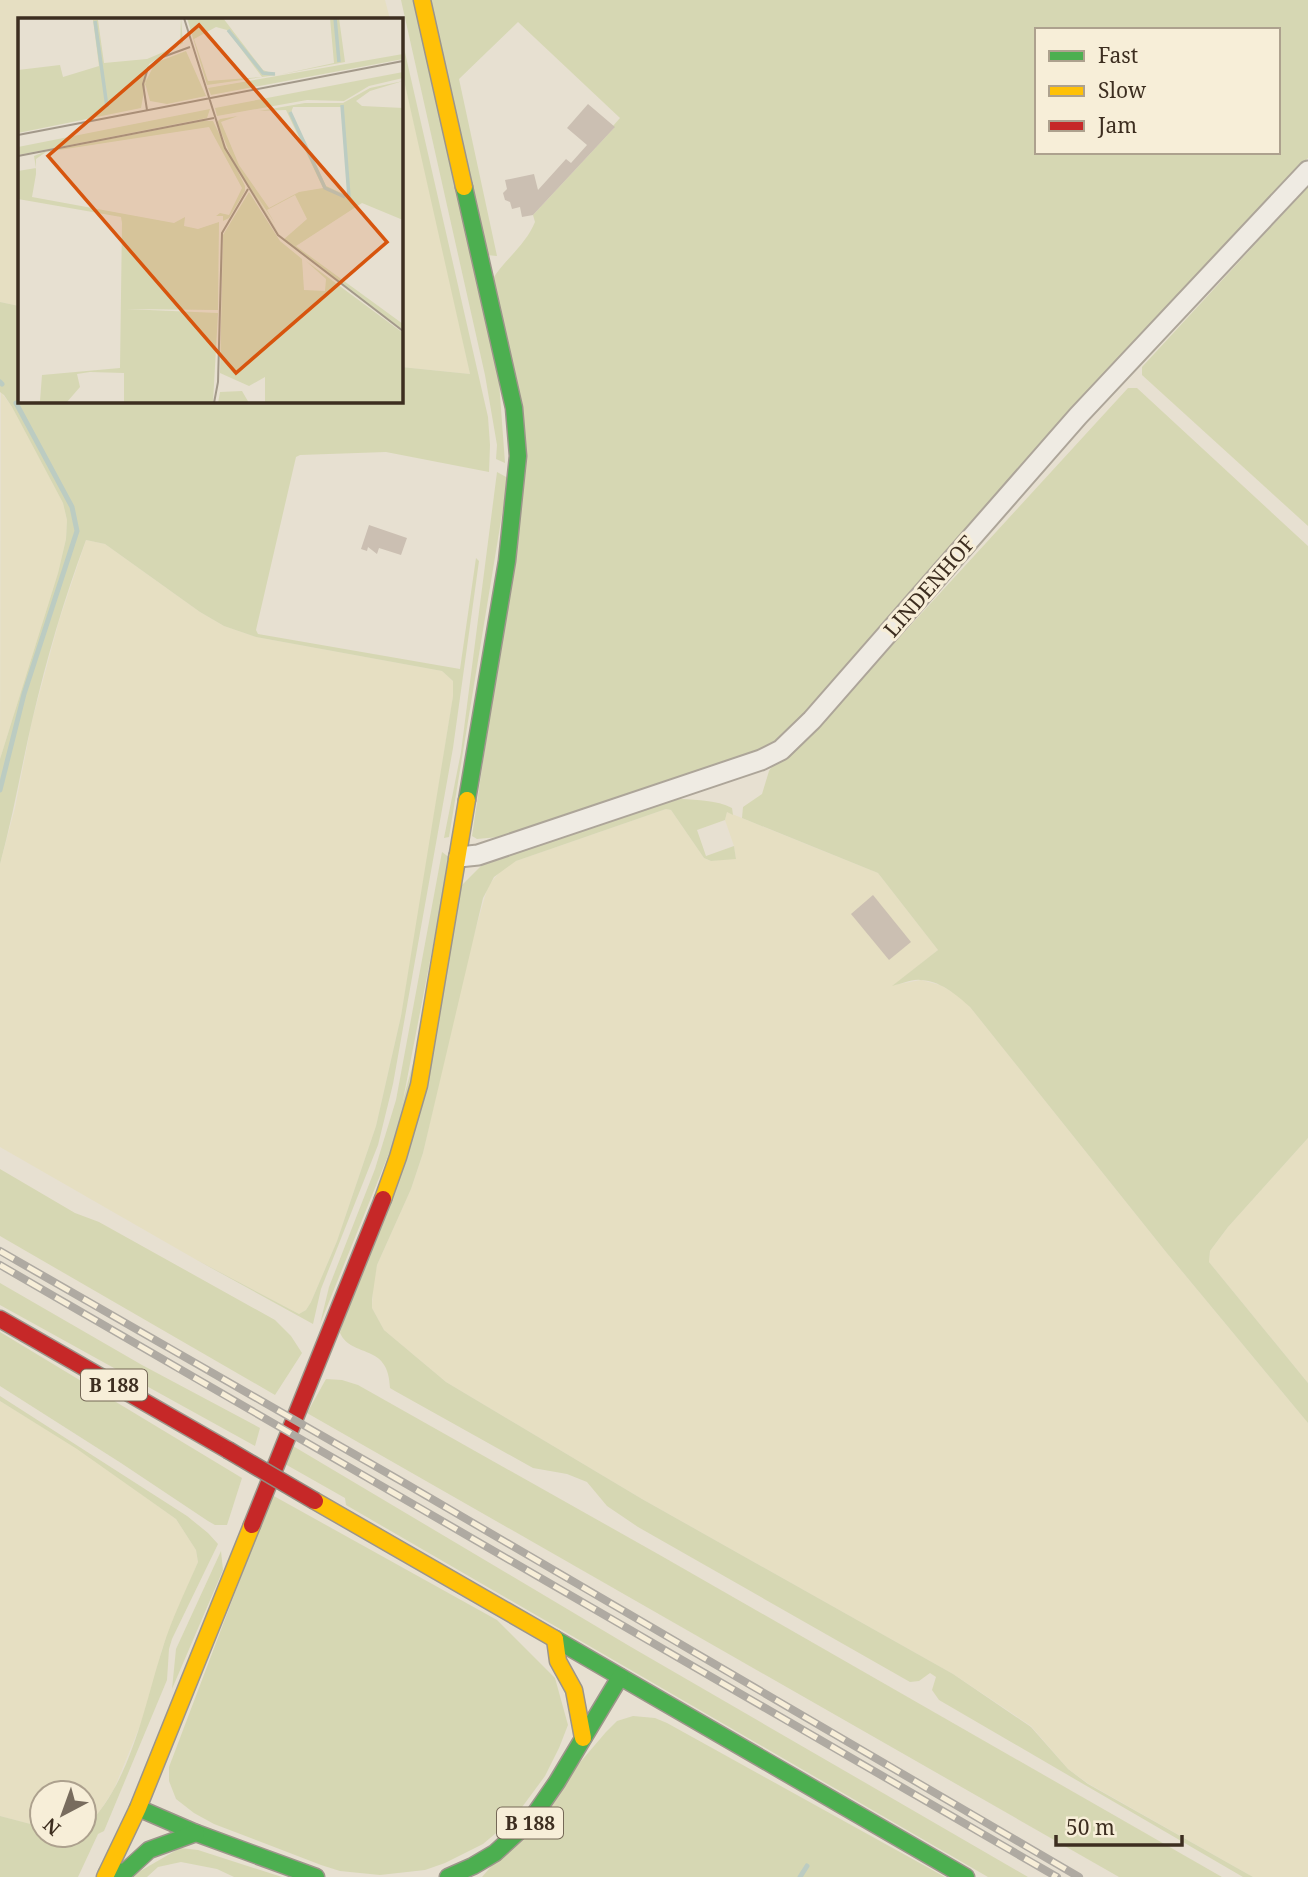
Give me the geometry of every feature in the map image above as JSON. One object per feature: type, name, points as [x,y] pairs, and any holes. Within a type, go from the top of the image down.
[{"type":"main road","points":[[106,1875],[138,1808],[368,1239],[398,1157],[425,1056],[508,561],[515,501],[517,440],[510,389],[422,0]]},
{"type":"main road","name":"B 188","points":[[0,1319],[966,1877]]},
{"type":"main road","points":[[555,1639],[558,1661],[574,1690],[583,1738]]},
{"type":"main road","name":"B 188","points":[[448,1877],[491,1856],[528,1825],[552,1794],[620,1677]]},
{"type":"main road","points":[[138,1808],[196,1833],[316,1877]]},
{"type":"main road","points":[[106,1875],[126,1871],[143,1853],[196,1833]]},
{"type":"street","name":"LINDENHOF","points":[[458,857],[468,858],[490,851],[761,760],[781,750],[812,720],[1078,416],[1308,171]]},
{"type":"shaded area","points":[[0,0],[385,0],[390,18],[18,18],[18,306],[0,302]]},
{"type":"shaded area","points":[[402,71],[445,257],[470,374],[402,367]]},
{"type":"shaded area","points":[[1,392],[12,407],[63,503],[67,520],[66,539],[58,573],[0,759]]},
{"type":"shaded area","points":[[86,540],[105,544],[224,626],[256,637],[442,671],[453,681],[453,696],[415,936],[401,1016],[376,1126],[337,1241],[311,1302],[306,1310],[299,1314],[195,1259],[0,1147],[0,864],[15,808],[32,721],[59,621]]},
{"type":"shaded area","points":[[666,809],[671,810],[704,858],[711,861],[736,858],[725,820],[727,812],[878,873],[938,950],[894,985],[921,980],[940,985],[958,995],[970,1007],[1166,1252],[1308,1423],[1308,1877],[1253,1877],[1089,1784],[1068,1769],[1031,1726],[953,1674],[642,1499],[446,1382],[384,1330],[372,1308],[377,1265],[411,1189],[423,1153],[467,959],[488,886],[503,868],[516,861]]},
{"type":"shaded area","points":[[1308,1138],[1308,1383],[1209,1262],[1210,1251],[1228,1227]]},
{"type":"shaded area","points":[[0,1401],[77,1448],[176,1519],[196,1550],[198,1562],[162,1649],[146,1711],[114,1789],[98,1814],[98,1779],[28,1779],[28,1823],[0,1816]]},
{"type":"green space","points":[[401,0],[413,0],[498,368],[505,463],[496,459],[497,445],[485,375]]},
{"type":"green space","points":[[428,0],[1308,0],[1308,158],[1179,300],[1102,376],[785,736],[768,749],[744,759],[654,786],[510,836],[477,839],[472,836],[522,498],[492,280],[531,231],[535,222],[533,215],[614,128],[620,118],[518,22],[459,79],[497,256],[487,255]]},
{"type":"green space","points":[[402,39],[488,417],[489,472],[386,452],[296,457],[256,630],[258,634],[460,669],[476,558],[479,561],[453,748],[393,1084],[378,1145],[321,1289],[313,1324],[195,1259],[299,1314],[306,1310],[311,1302],[337,1241],[376,1126],[401,1016],[453,696],[453,681],[442,671],[256,637],[224,626],[105,544],[86,540],[43,675],[0,864],[0,759],[58,573],[66,539],[67,520],[63,503],[12,407],[0,392],[0,302],[18,306],[18,402],[402,402],[402,367],[470,374],[402,71]]},
{"type":"green space","points":[[1308,187],[1308,526],[1142,375],[1142,367]]},
{"type":"green space","points":[[1128,388],[1137,388],[1308,546],[1308,1138],[1228,1227],[1210,1251],[1209,1262],[1308,1383],[1308,1423],[1166,1252],[970,1007],[941,985],[927,981],[910,981],[892,986],[938,950],[878,873],[742,818],[743,807],[762,794],[769,771],[776,760],[821,723]]},
{"type":"green space","points":[[497,472],[508,478],[449,837],[444,838],[461,752]]},
{"type":"green space","points":[[681,799],[713,802],[732,808],[733,815],[727,812],[725,820],[697,830],[706,856],[734,846],[736,859],[711,861],[704,858],[671,810],[666,809],[516,861],[494,877],[483,898],[423,1153],[411,1189],[377,1265],[372,1308],[384,1330],[446,1382],[642,1499],[953,1674],[1031,1727],[1068,1769],[1088,1784],[1253,1877],[1243,1877],[939,1700],[932,1690],[936,1677],[930,1673],[919,1681],[910,1682],[638,1527],[607,1506],[587,1482],[567,1474],[533,1468],[395,1391],[390,1388],[388,1373],[377,1357],[353,1346],[340,1333],[461,886],[485,862],[664,801]]},
{"type":"green space","points":[[442,852],[450,858],[396,1136],[320,1324],[329,1287],[375,1169],[396,1100]]},
{"type":"green space","points":[[0,1169],[75,1213],[99,1222],[275,1320],[291,1336],[302,1353],[275,1395],[0,1236]]},
{"type":"green space","points":[[0,1283],[142,1365],[260,1428],[255,1446],[0,1305]]},
{"type":"green space","points":[[0,1332],[242,1478],[227,1525],[215,1525],[208,1521],[0,1386]]},
{"type":"green space","points":[[326,1379],[358,1385],[1222,1877],[1119,1877],[307,1413]]},
{"type":"green space","points":[[0,1396],[187,1516],[218,1544],[172,1639],[167,1680],[104,1831],[98,1834],[98,1812],[114,1789],[134,1744],[167,1636],[198,1562],[196,1550],[176,1519],[77,1449],[0,1401]]},
{"type":"green space","points":[[293,1446],[631,1647],[1028,1877],[988,1877],[346,1505],[345,1498],[285,1464]]},
{"type":"green space","points":[[272,1495],[497,1620],[555,1678],[568,1725],[559,1748],[545,1776],[514,1818],[483,1844],[425,1870],[380,1875],[340,1871],[214,1824],[176,1799],[169,1781],[169,1767]]},
{"type":"green space","points":[[221,1551],[223,1570],[172,1689],[176,1649]]},
{"type":"green space","points":[[633,1716],[655,1718],[667,1723],[945,1877],[482,1877],[606,1732],[617,1721]]},
{"type":"green space","points":[[0,1816],[28,1823],[28,1849],[91,1849],[78,1877],[0,1877]]},
{"type":"green space","points":[[180,1848],[198,1850],[282,1877],[234,1877],[217,1869],[181,1862],[158,1867],[147,1877],[130,1877]]},
{"type":"building","points":[[588,104],[615,127],[533,215],[522,217],[520,207],[512,209],[510,202],[505,200],[505,180],[534,174],[538,190],[566,159],[571,163],[587,145],[567,128]]},
{"type":"building","points":[[369,525],[407,538],[401,555],[379,548],[377,554],[368,547],[367,551],[361,549]]},
{"type":"building","points":[[873,895],[911,942],[889,960],[851,914]]},
{"type":"waterway","points":[[0,790],[24,694],[77,531],[72,507],[16,403]]},
{"type":"waterway","points":[[800,1877],[807,1866]]},
{"type":"railway","points":[[0,1251],[408,1485],[1079,1877]]},
{"type":"railway","points":[[0,1265],[1057,1877]]},
{"type":"traffic: fast","points":[[464,187],[514,408],[518,456],[507,561],[467,800]]},
{"type":"traffic: fast","points":[[555,1639],[966,1877]]},
{"type":"traffic: fast","points":[[448,1877],[495,1853],[530,1821],[557,1782],[620,1677]]},
{"type":"traffic: fast","points":[[138,1808],[196,1833],[316,1877]]},
{"type":"traffic: fast","points":[[107,1873],[126,1871],[149,1850],[196,1833]]},
{"type":"traffic: slow","points":[[422,0],[464,187]]},
{"type":"traffic: slow","points":[[383,1199],[419,1085],[467,800]]},
{"type":"traffic: slow","points":[[315,1501],[555,1639]]},
{"type":"traffic: slow","points":[[105,1877],[138,1808],[252,1525]]},
{"type":"traffic: slow","points":[[555,1639],[558,1661],[574,1690],[583,1738]]},
{"type":"traffic: jam","points":[[252,1525],[383,1199]]},
{"type":"traffic: jam","points":[[0,1319],[228,1450]]},
{"type":"traffic: jam","points":[[228,1450],[315,1501]]}]
